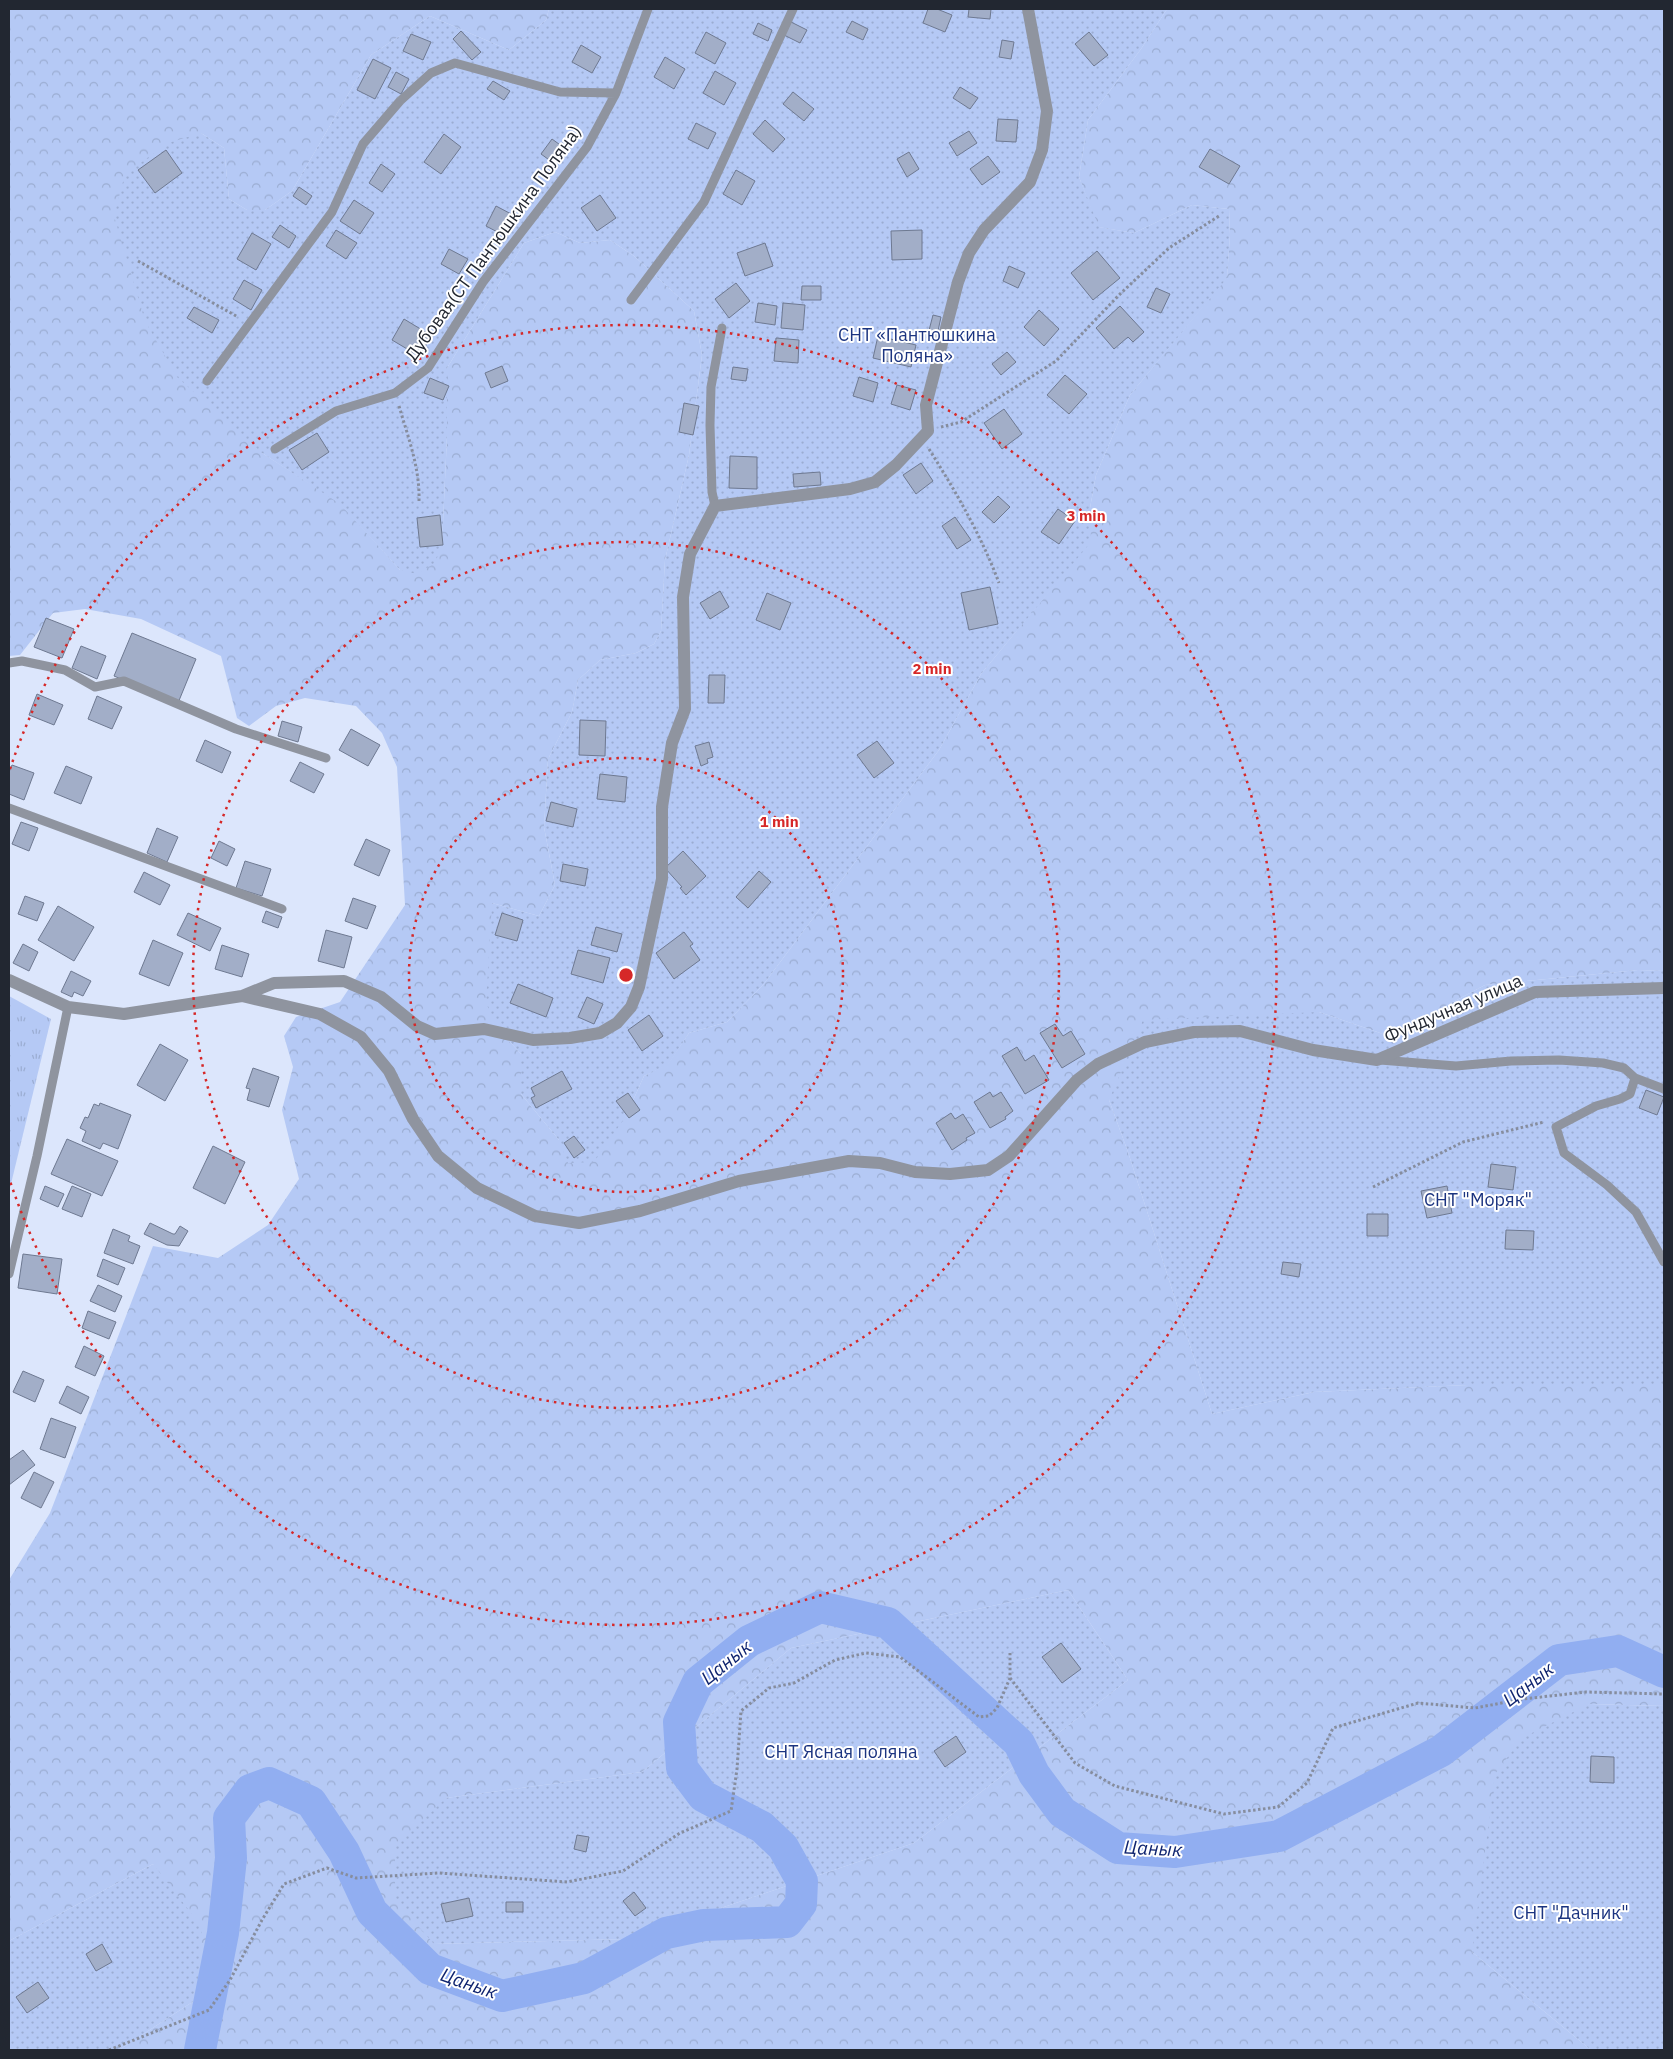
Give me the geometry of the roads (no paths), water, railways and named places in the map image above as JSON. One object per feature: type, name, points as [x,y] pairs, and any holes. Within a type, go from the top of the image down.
[{"type":"street","points":[[9,980],[68,1007],[124,1014],[242,996],[274,983],[344,981],[381,997],[417,1026],[435,1034],[484,1029],[534,1040],[552,1039],[600,1033],[617,1023],[631,1007],[639,987],[662,879],[662,808],[672,743],[685,709],[682,597],[690,554],[715,506],[850,488],[876,482],[896,465],[928,432],[926,405],[958,282],[964,267],[984,230],[1030,182],[1042,150],[1048,111],[1028,9]]},
{"type":"street","name":"Фундучная улица","points":[[1377,1060],[1535,992],[1664,988]]},
{"type":"street","points":[[242,996],[320,1014],[362,1037],[389,1071],[412,1119],[438,1156],[477,1188],[535,1216],[579,1223],[640,1212],[739,1180],[849,1161],[880,1163],[915,1172],[950,1174],[988,1170],[1009,1156],[1077,1080],[1098,1064],[1145,1042],[1194,1032],[1240,1031],[1313,1050],[1377,1060]]},
{"type":"lane","name":"Дубовая(СТ Пантюшкина Поляна)","points":[[275,449],[336,410],[395,393],[428,368],[483,282],[587,147],[616,93],[648,9]]},
{"type":"lane","points":[[631,300],[704,202],[793,9]]},
{"type":"lane","points":[[207,381],[332,212],[363,144],[400,101],[431,73],[455,62],[560,92],[616,93]]},
{"type":"lane","points":[[715,506],[712,492],[711,463],[711,387],[722,328]]},
{"type":"lane","points":[[9,663],[22,661],[65,670],[95,686],[124,681],[236,729],[326,758]]},
{"type":"lane","points":[[9,808],[282,909]]},
{"type":"lane","points":[[9,1274],[37,1156],[68,1007]]},
{"type":"lane","points":[[1377,1060],[1456,1066],[1511,1061],[1559,1060],[1594,1062],[1624,1068],[1636,1078],[1664,1090]]},
{"type":"lane","points":[[1636,1078],[1630,1094],[1596,1106],[1556,1127],[1564,1153],[1607,1185],[1636,1212],[1664,1262]]},
{"type":"waterway","name":"Цанык","points":[[200,2050],[223,1933],[231,1858],[229,1818],[250,1790],[269,1783],[311,1802],[344,1852],[372,1912],[430,1969],[502,1996],[584,1978],[666,1933],[704,1925],[787,1922],[801,1904],[802,1881],[783,1847],[762,1827],[703,1796],[682,1768],[679,1722],[698,1682],[749,1641],[820,1607],[888,1623],[1019,1743],[1034,1774],[1062,1812],[1118,1848],[1175,1852],[1279,1836],[1441,1751],[1559,1660],[1618,1651],[1664,1672]]},
{"type":"park label","name":"СНТ «Пантюшкина Поляна»","points":[[917,344]]},
{"type":"park label","name":"СНТ \"Моряк\"","points":[[1478,1199]]},
{"type":"park label","name":"СНТ Ясная поляна","points":[[841,1751]]},
{"type":"park label","name":"СНТ \"Дачник\"","points":[[1571,1912]]}]
